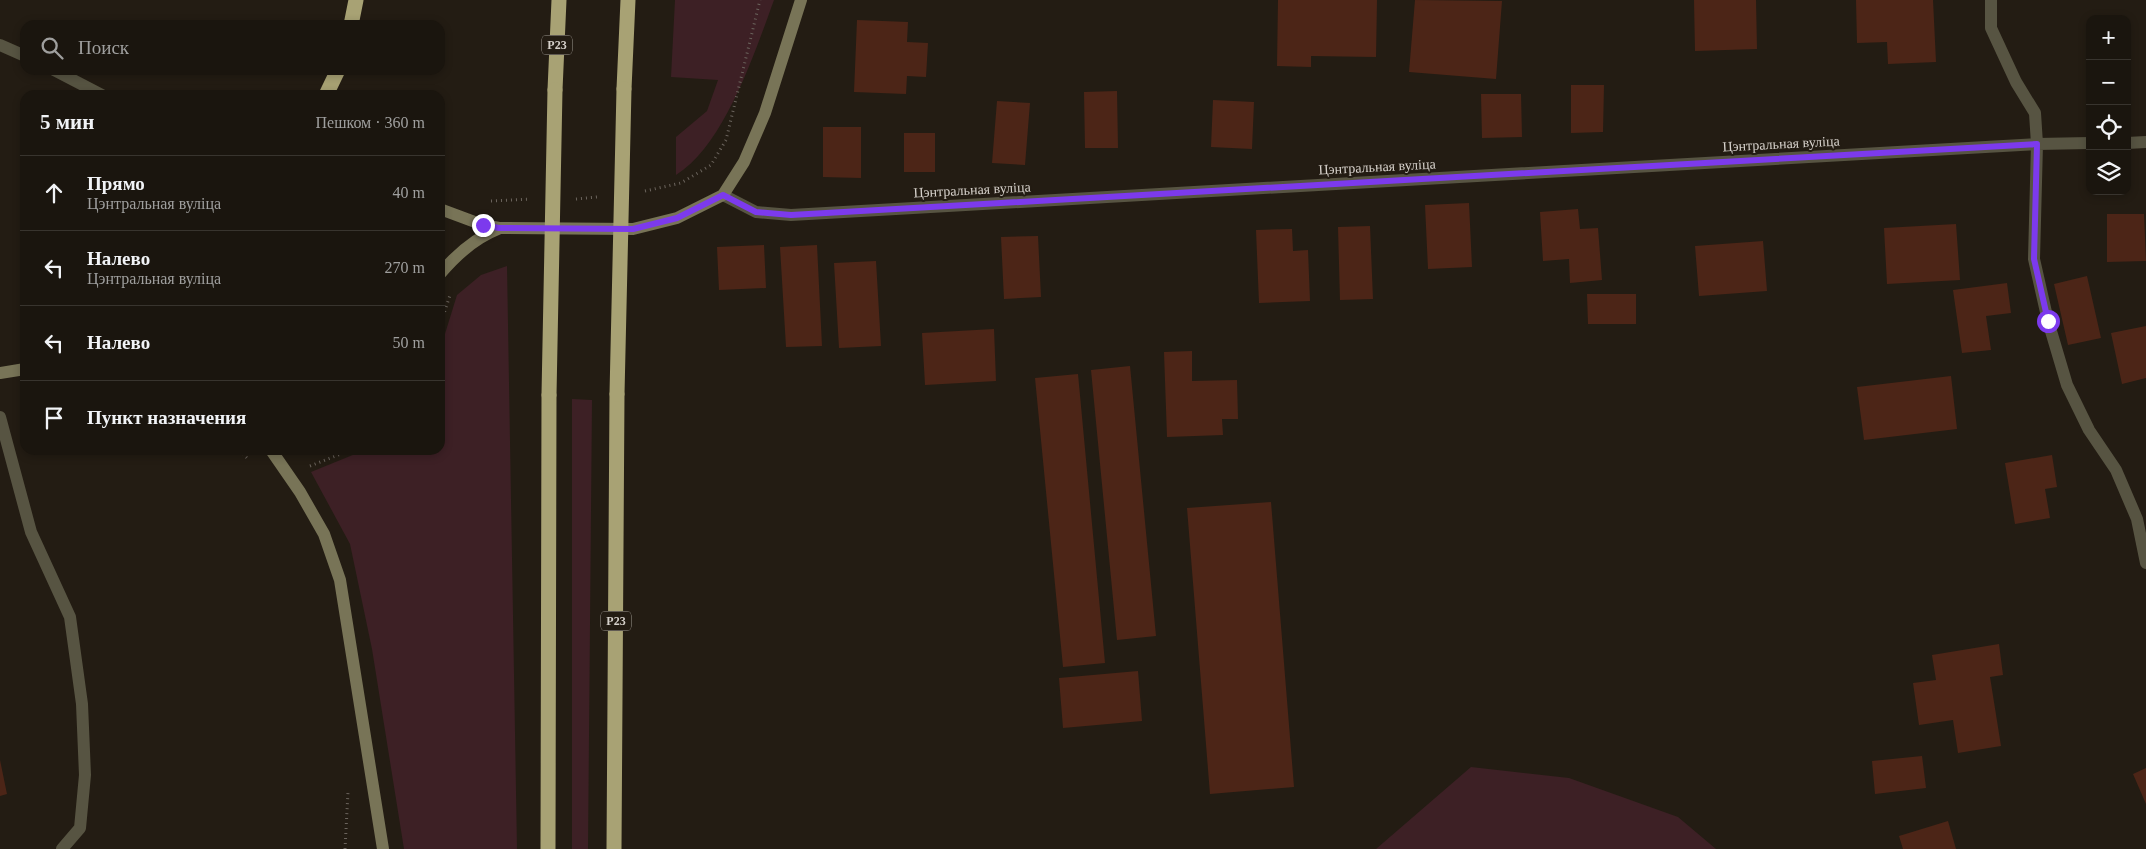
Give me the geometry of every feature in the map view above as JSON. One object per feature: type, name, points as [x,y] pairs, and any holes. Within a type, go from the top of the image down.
[{"type":"highway","points":[[352,20],[356,0]]},
{"type":"highway","name":"Р23","points":[[548,849],[549,395],[555,90],[559,0]]},
{"type":"highway","name":"Р23","points":[[614,849],[617,394],[624,88],[628,0]]},
{"type":"highway","points":[[328,90],[336,75]]},
{"type":"street","points":[[445,211],[483,225],[499,228],[633,229],[677,218],[723,195],[744,162],[764,113],[801,0]]},
{"type":"street","points":[[1991,0],[1991,28],[2016,82],[2034,113],[2037,144],[2034,259],[2048,321],[2067,384],[2089,430],[2116,470],[2137,519],[2146,564]]},
{"type":"street","points":[[0,45],[20,54]]},
{"type":"street","points":[[64,75],[92,90]]},
{"type":"street","points":[[2131,143],[2146,142]]},
{"type":"street","name":"Цэнтральная вуліца","points":[[723,195],[756,212],[791,215],[2037,144],[2086,143]]},
{"type":"street","points":[[445,268],[454,258],[484,234],[499,228]]},
{"type":"street","points":[[0,374],[20,370]]},
{"type":"street","points":[[0,417],[31,532],[70,617],[80,685],[85,775],[80,828],[62,849]]},
{"type":"street","points":[[274,455],[300,492],[324,534],[340,580],[383,849]]},
{"type":"path","points":[[638,192],[681,183],[711,165],[726,140],[760,0]]},
{"type":"path","points":[[567,199],[603,197]]},
{"type":"path","points":[[484,201],[531,199]]},
{"type":"path","points":[[301,469],[341,455]]},
{"type":"path","points":[[345,849],[347,786]]},
{"type":"shaded area","points":[[675,0],[774,0],[747,71],[723,121],[709,143],[693,161],[676,175],[676,137],[707,111],[718,80],[671,77]]},
{"type":"shaded area","points":[[507,266],[517,849],[404,849],[372,649],[350,544],[311,472],[353,455],[445,455],[445,334],[457,295],[481,275]]},
{"type":"shaded area","points":[[572,399],[592,400],[588,849],[572,849]]},
{"type":"shaded area","points":[[1471,767],[1569,778],[1678,817],[1716,849],[1376,849]]},
{"type":"building","points":[[1278,0],[1377,0],[1376,57],[1311,56],[1311,67],[1277,66]]},
{"type":"building","points":[[1415,0],[1502,1],[1496,79],[1409,72]]},
{"type":"building","points":[[1694,0],[1756,0],[1757,49],[1695,51]]},
{"type":"building","points":[[1856,0],[1933,0],[1936,62],[1888,64],[1887,42],[1857,43]]},
{"type":"building","points":[[857,20],[908,22],[907,42],[928,43],[926,77],[907,76],[906,94],[854,92]]},
{"type":"building","points":[[1571,85],[1604,85],[1603,132],[1571,133]]},
{"type":"building","points":[[1117,91],[1118,148],[1085,148],[1084,92]]},
{"type":"building","points":[[1481,94],[1521,94],[1522,137],[1482,138]]},
{"type":"building","points":[[1213,100],[1254,102],[1252,149],[1211,147]]},
{"type":"building","points":[[997,101],[1030,103],[1025,165],[992,163]]},
{"type":"building","points":[[823,127],[861,127],[861,178],[823,177]]},
{"type":"building","points":[[904,133],[935,133],[935,172],[904,172]]},
{"type":"building","points":[[1469,203],[1472,267],[1428,269],[1425,205]]},
{"type":"building","points":[[1578,209],[1580,229],[1598,228],[1602,280],[1570,283],[1569,259],[1543,261],[1540,212]]},
{"type":"building","points":[[2107,214],[2144,214],[2146,261],[2107,262]]},
{"type":"building","points":[[1956,224],[1960,280],[1887,284],[1884,228]]},
{"type":"building","points":[[1370,226],[1373,299],[1340,300],[1338,227]]},
{"type":"building","points":[[1292,229],[1293,251],[1308,250],[1310,301],[1259,303],[1256,230]]},
{"type":"building","points":[[1038,236],[1041,297],[1004,299],[1001,237]]},
{"type":"building","points":[[1763,241],[1767,291],[1699,296],[1695,246]]},
{"type":"building","points":[[764,245],[766,288],[719,290],[717,247]]},
{"type":"building","points":[[817,245],[822,346],[786,347],[780,247]]},
{"type":"building","points":[[876,261],[881,346],[839,348],[834,263]]},
{"type":"building","points":[[2087,276],[2101,338],[2068,345],[2054,284]]},
{"type":"building","points":[[2007,283],[2011,313],[1986,316],[1991,350],[1962,353],[1953,290]]},
{"type":"building","points":[[1587,294],[1636,294],[1636,324],[1588,324]]},
{"type":"building","points":[[2146,326],[2146,378],[2122,384],[2111,333]]},
{"type":"building","points":[[994,329],[996,381],[925,385],[922,333]]},
{"type":"building","points":[[1192,351],[1192,381],[1237,380],[1238,419],[1222,419],[1223,435],[1167,437],[1164,352]]},
{"type":"building","points":[[1130,366],[1156,636],[1117,640],[1091,370]]},
{"type":"building","points":[[1078,374],[1105,663],[1063,667],[1035,378]]},
{"type":"building","points":[[1951,376],[1957,429],[1864,440],[1857,387]]},
{"type":"building","points":[[2052,455],[2057,487],[2045,489],[2050,518],[2015,524],[2005,463]]},
{"type":"building","points":[[1271,502],[1294,787],[1210,794],[1187,508]]},
{"type":"building","points":[[1999,644],[2003,675],[1990,677],[2001,746],[1958,753],[1953,720],[1919,725],[1913,683],[1936,680],[1932,655]]},
{"type":"building","points":[[1138,671],[1142,721],[1063,728],[1059,678]]},
{"type":"building","points":[[1922,756],[1926,788],[1875,794],[1872,761]]},
{"type":"building","points":[[0,760],[7,794],[0,796]]},
{"type":"building","points":[[2146,768],[2146,804],[2133,774]]},
{"type":"building","points":[[1948,821],[1956,849],[1903,849],[1899,836]]},
{"type":"route","points":[[483,225],[499,228],[633,229],[677,218],[723,195],[756,212],[791,215],[2037,144],[2034,259],[2048,321]]}]
